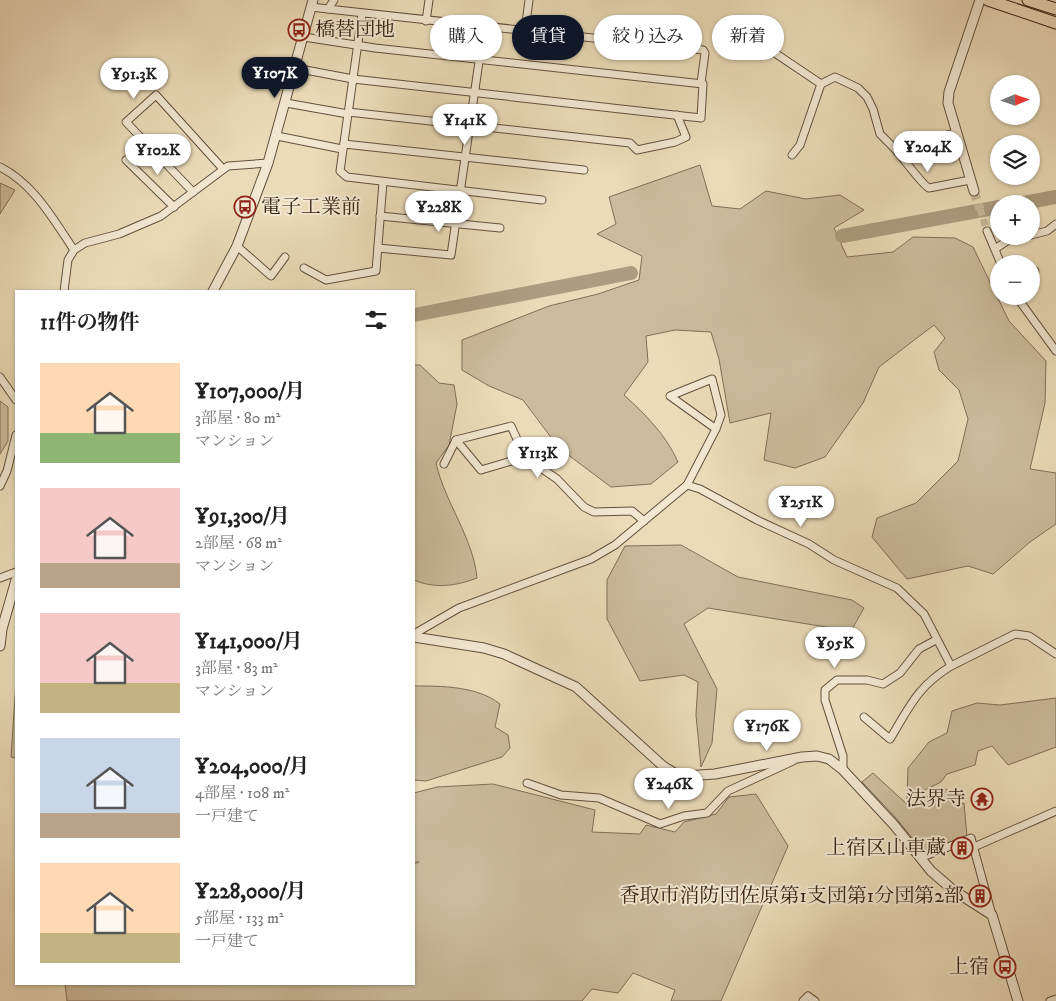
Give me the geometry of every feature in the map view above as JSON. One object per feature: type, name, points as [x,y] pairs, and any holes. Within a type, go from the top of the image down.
[{"type":"highway","points":[[988,0],[1056,23]]},
{"type":"highway","points":[[1028,0],[1056,10]]},
{"type":"street","points":[[328,9],[334,0]]},
{"type":"street","points":[[426,21],[429,0]]},
{"type":"street","points":[[527,15],[529,0]]},
{"type":"street","points":[[974,191],[948,103],[949,92],[980,0]]},
{"type":"street","points":[[214,290],[237,246],[268,163],[312,4],[328,9],[430,21]]},
{"type":"street","points":[[362,14],[340,171],[347,178],[542,200]]},
{"type":"street","points":[[304,37],[430,53]]},
{"type":"street","points":[[584,37],[703,50],[705,53],[701,84]]},
{"type":"street","points":[[784,59],[821,84]]},
{"type":"street","points":[[378,248],[451,255],[480,60]]},
{"type":"street","points":[[295,68],[353,79],[701,118],[705,86],[701,84],[497,60]]},
{"type":"street","points":[[792,155],[800,145],[821,84],[835,77],[858,88],[873,109],[880,134],[914,168],[924,185],[930,188],[970,180]]},
{"type":"street","points":[[193,192],[126,122],[156,95],[223,169]]},
{"type":"street","points":[[286,103],[348,113],[630,143],[637,150],[675,142],[686,137],[677,115]]},
{"type":"street","points":[[894,148],[956,133]]},
{"type":"street","points":[[277,136],[343,147],[466,157],[584,170]]},
{"type":"street","points":[[126,160],[174,207]]},
{"type":"street","points":[[64,290],[68,260],[74,250],[85,244],[133,229],[174,207],[223,169],[239,164],[268,163]]},
{"type":"street","points":[[0,167],[20,178],[39,200],[74,250]]},
{"type":"street","points":[[304,268],[326,280],[376,271],[383,182]]},
{"type":"street","points":[[380,216],[500,228]]},
{"type":"street","points":[[1040,233],[1047,231],[1056,224]]},
{"type":"street","points":[[988,231],[997,255]]},
{"type":"street","points":[[995,249],[1001,245]]},
{"type":"street","points":[[237,246],[271,276],[285,257]]},
{"type":"street","points":[[1023,305],[1056,351]]},
{"type":"street","points":[[0,377],[15,399]]},
{"type":"street","points":[[415,634],[459,608],[590,559],[615,545],[687,485],[716,428],[721,415],[712,379],[670,396],[716,428]]},
{"type":"street","points":[[444,464],[456,440],[511,426],[525,456],[557,479],[584,508],[594,512],[632,512],[644,521]]},
{"type":"street","points":[[0,486],[15,438]]},
{"type":"street","points":[[456,440],[480,470],[525,456]]},
{"type":"street","points":[[687,485],[700,489],[757,520],[808,544],[834,560],[897,588],[924,614],[934,630],[936,640],[951,666]]},
{"type":"street","points":[[0,578],[15,572]]},
{"type":"street","points":[[0,646],[2,629],[15,584]]},
{"type":"street","points":[[864,717],[890,739],[920,689],[931,678],[1015,634],[1029,636],[1056,654]]},
{"type":"street","points":[[415,635],[484,648],[576,688],[663,766],[674,773],[685,776],[708,775],[802,757],[817,756],[829,759],[843,770],[869,797],[931,871],[953,890],[992,915]]},
{"type":"street","points":[[843,770],[843,756],[825,700],[825,690],[837,680],[867,680],[883,684],[900,673],[919,649],[936,640]]},
{"type":"street","points":[[527,783],[561,794],[599,798],[660,824],[684,816],[707,812],[728,791],[802,757]]},
{"type":"street","points":[[974,847],[1056,811]]},
{"type":"street","points":[[920,858],[971,838],[1018,1001]]},
{"type":"street","points":[[803,1001],[808,996],[815,1001]]},
{"type":"street","points":[[1050,1001],[1056,999]]},
{"type":"shaded area","points":[[700,165],[712,206],[740,209],[766,191],[806,199],[840,195],[864,210],[834,228],[847,257],[893,252],[913,237],[955,238],[973,247],[990,282],[990,305],[1001,305],[1009,321],[1046,361],[1045,403],[1030,469],[1056,473],[1056,524],[1030,542],[993,574],[968,566],[907,579],[872,537],[877,518],[916,503],[958,461],[968,419],[959,390],[939,370],[934,352],[945,338],[934,325],[879,367],[863,403],[825,457],[795,468],[764,460],[771,413],[730,423],[719,359],[711,332],[675,330],[646,336],[648,362],[624,395],[655,426],[668,443],[678,462],[651,484],[611,487],[559,448],[523,400],[489,386],[462,370],[462,340],[549,306],[598,294],[639,280],[642,256],[597,234],[616,224],[609,197]]},
{"type":"shaded area","points":[[0,183],[15,190],[0,214]]},
{"type":"shaded area","points":[[415,365],[420,365],[439,383],[454,385],[457,404],[449,445],[436,463],[440,478],[470,548],[477,578],[453,585],[422,583],[415,580]]},
{"type":"shaded area","points":[[0,401],[8,407],[8,441],[0,454]]},
{"type":"shaded area","points":[[681,545],[738,577],[852,600],[864,608],[851,631],[708,608],[684,624],[717,689],[712,743],[701,767],[696,715],[698,682],[684,675],[640,681],[607,619],[607,580],[625,546]]},
{"type":"shaded area","points":[[415,686],[436,686],[470,690],[491,698],[500,704],[495,727],[508,735],[510,748],[502,757],[426,781],[415,780]]},
{"type":"shaded area","points":[[15,698],[15,758],[11,757]]},
{"type":"shaded area","points":[[1056,698],[1056,747],[1008,765],[992,746],[978,751],[975,765],[947,774],[941,782],[907,799],[908,768],[929,742],[947,733],[952,711],[977,703],[1000,705]]},
{"type":"shaded area","points":[[873,773],[909,806],[943,788],[951,792],[956,805],[964,803],[967,836],[925,854],[896,818],[862,782]]},
{"type":"shaded area","points":[[493,784],[595,810],[592,832],[640,834],[646,825],[675,832],[684,822],[716,814],[729,797],[756,794],[788,846],[721,1001],[671,1001],[675,990],[633,973],[618,993],[592,989],[582,1001],[67,1001],[65,985],[415,985],[415,864],[419,862],[415,862],[415,793],[437,787]]},
{"type":"waterway","points":[[1040,200],[1056,197]]},
{"type":"waterway","points":[[842,236],[990,209]]},
{"type":"waterway","points":[[415,315],[631,273]]},
{"type":"tunnel","points":[[974,191],[980,209]]},
{"type":"tunnel","points":[[980,209],[987,231]]},
{"type":"place","name":"橋替団地","points":[[299,30]]},
{"type":"place","name":"電子工業前","points":[[245,207]]},
{"type":"place","name":"法界寺","points":[[982,799]]},
{"type":"place","name":"上宿区山車蔵","points":[[962,848]]},
{"type":"place","name":"香取市消防団佐原第1支団第1分団第2部","points":[[980,896]]},
{"type":"place","name":"上宿","points":[[1005,967]]}]
